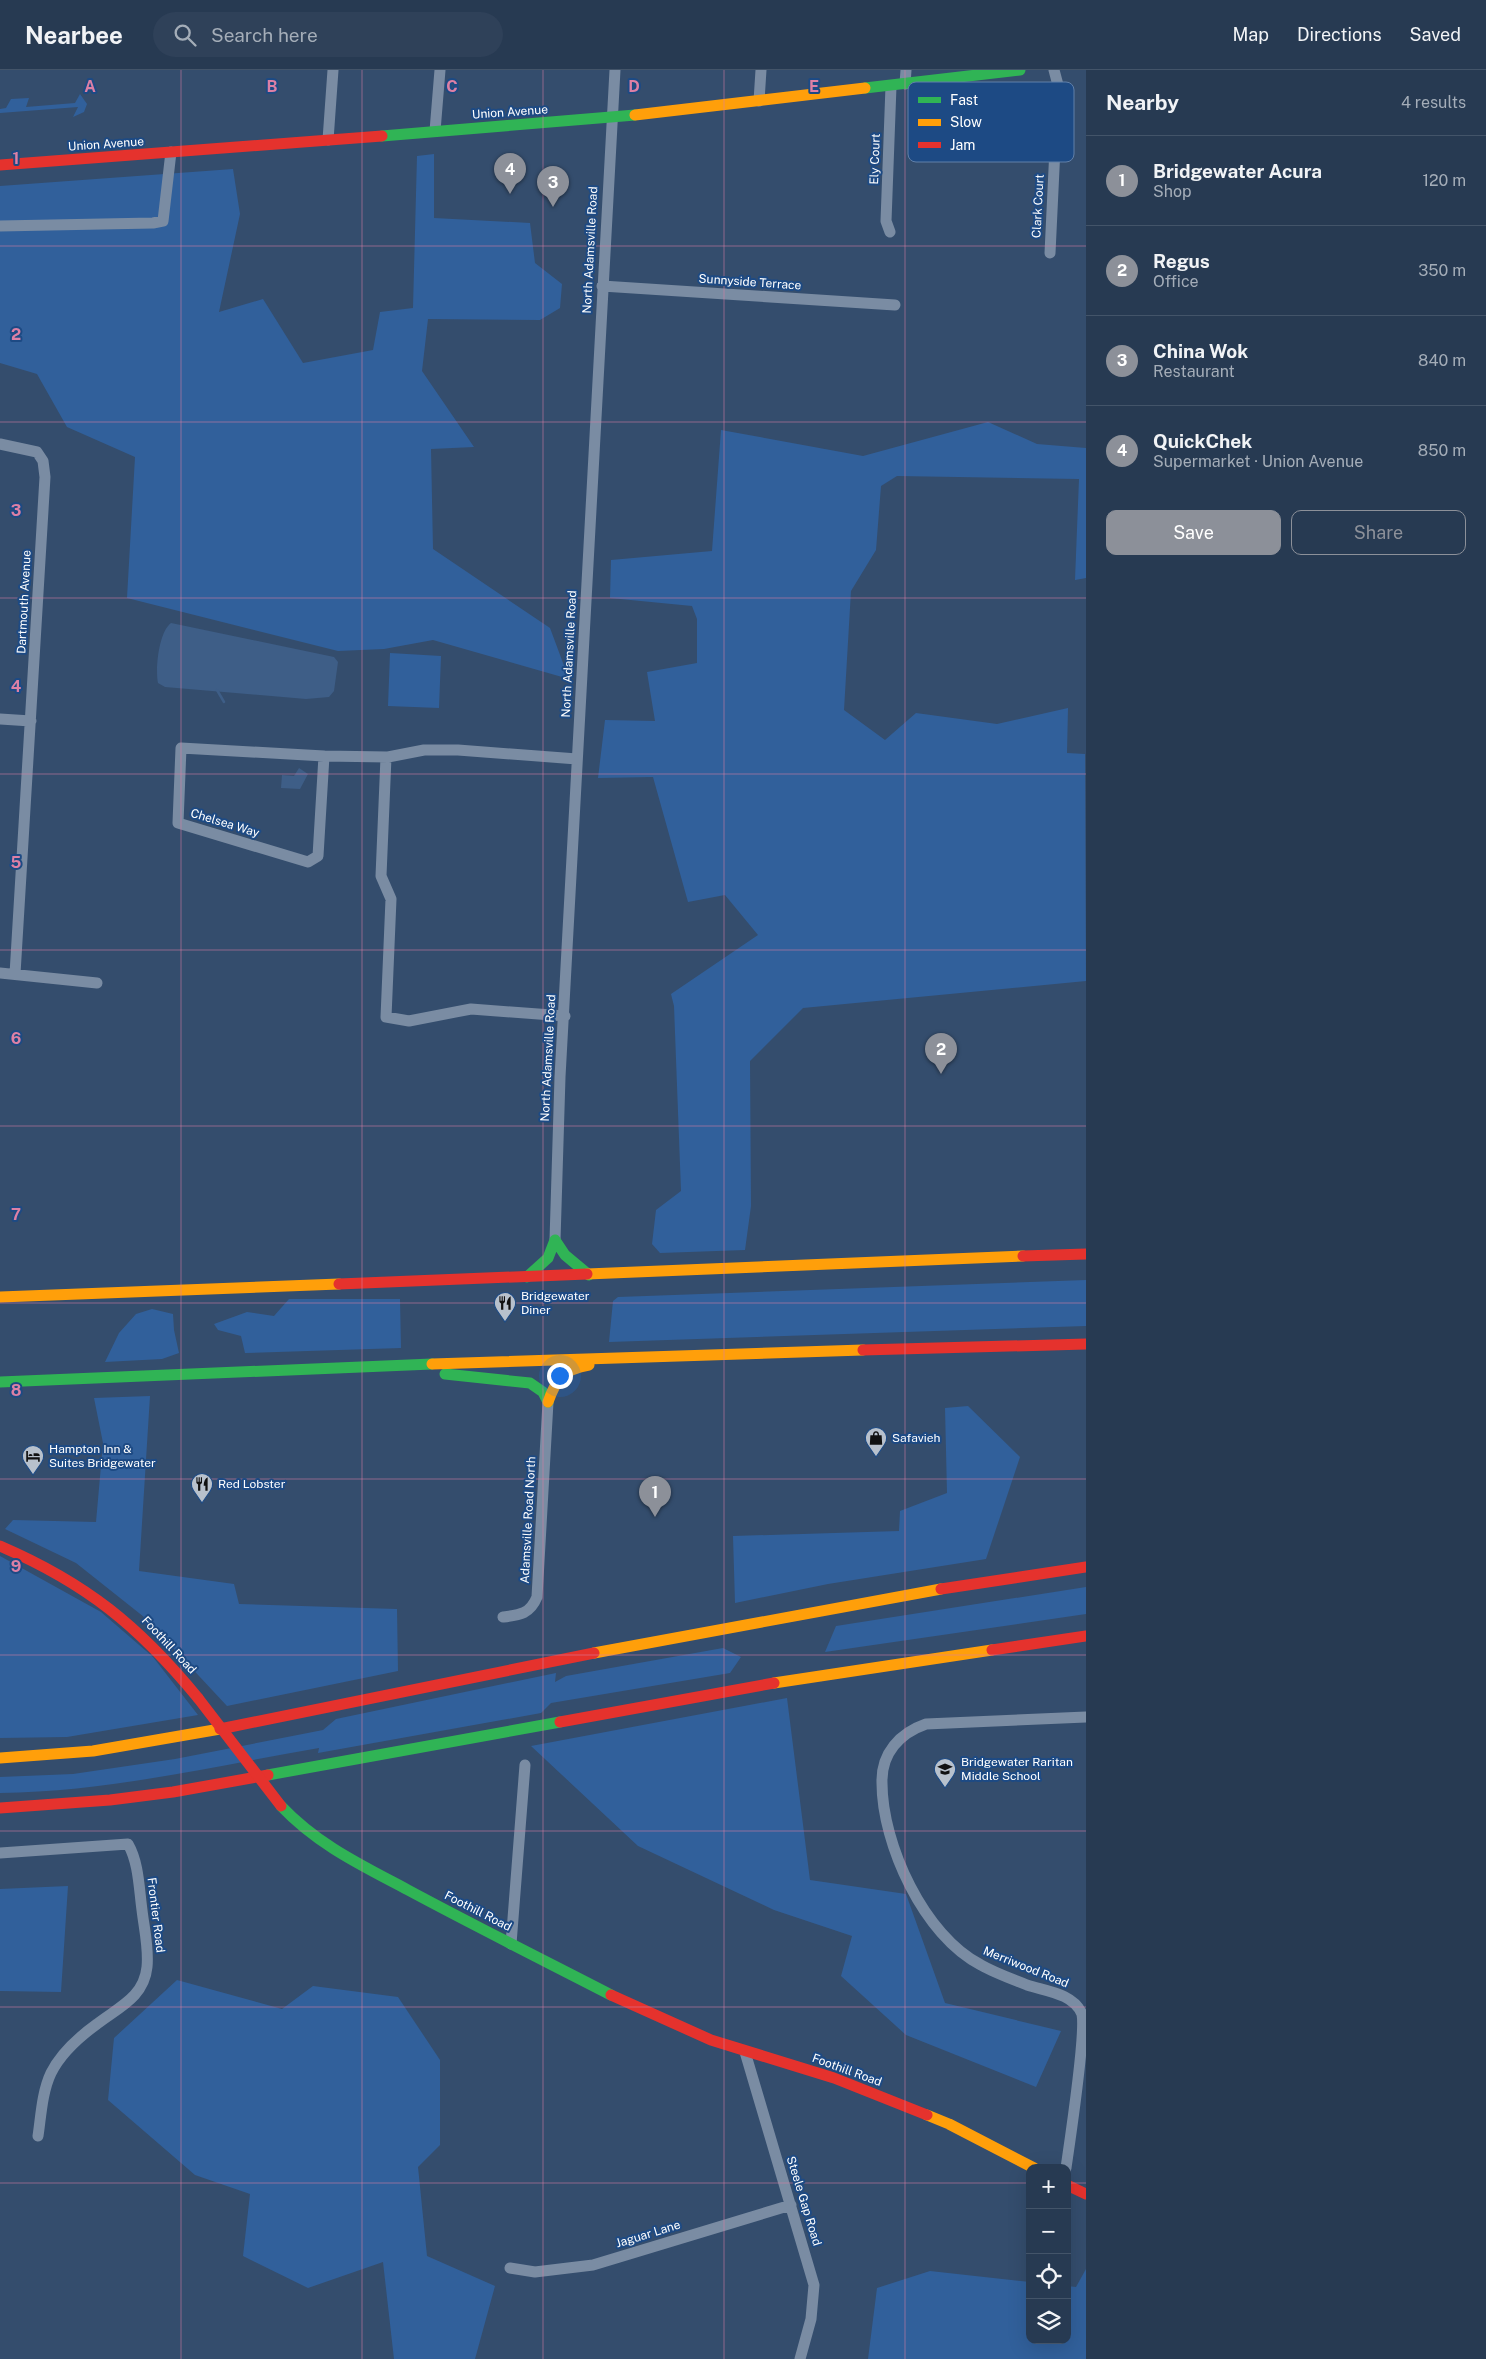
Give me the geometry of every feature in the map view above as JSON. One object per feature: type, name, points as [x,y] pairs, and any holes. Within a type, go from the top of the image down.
[{"type":"main road","name":"Union Avenue","points":[[921,82],[1020,70]]},
{"type":"main road","name":"Union Avenue","points":[[0,165],[611,118],[908,84]]},
{"type":"main road","points":[[555,1240],[565,1255],[589,1275]]},
{"type":"main road","points":[[527,1277],[544,1263],[555,1240]]},
{"type":"main road","points":[[0,1297],[1086,1254]]},
{"type":"main road","points":[[0,1382],[640,1356],[1086,1344]]},
{"type":"main road","points":[[548,1402],[555,1383],[564,1372],[571,1368],[640,1356]]},
{"type":"main road","points":[[384,1365],[522,1381],[537,1386],[548,1402]]},
{"type":"main road","name":"Foothill Road","points":[[0,1546],[35,1559],[64,1576],[105,1603],[156,1647],[281,1806],[299,1825],[325,1845],[511,1944],[628,2003],[711,2040],[834,2078],[949,2124],[1026,2164]]},
{"type":"main road","points":[[0,1758],[84,1752],[145,1743],[794,1614],[967,1584],[1086,1567]]},
{"type":"main road","points":[[0,1808],[110,1800],[172,1792],[802,1678],[1086,1636]]},
{"type":"main road","points":[[1071,2187],[1086,2194]]},
{"type":"street","points":[[328,140],[333,70]]},
{"type":"street","points":[[436,131],[440,70]]},
{"type":"street","name":"North Adamsville Road","points":[[555,1240],[557,1135],[565,1016],[602,286],[615,70]]},
{"type":"street","points":[[759,101],[760,70]]},
{"type":"street","points":[[905,84],[906,70]]},
{"type":"street","name":"Ely Court","points":[[890,232],[886,221],[891,86]]},
{"type":"street","points":[[0,226],[153,223],[163,221],[171,152]]},
{"type":"street","name":"Clark Court","points":[[1050,253],[1054,162]]},
{"type":"street","name":"Sunnyside Terrace","points":[[602,286],[895,305]]},
{"type":"street","name":"Dartmouth Avenue","points":[[0,444],[37,452],[43,461],[45,476],[14,974]]},
{"type":"street","points":[[0,719],[31,721]]},
{"type":"street","name":"Chelsea Way","points":[[324,756],[318,856],[308,862],[178,823],[181,748],[324,756],[386,757],[424,750],[458,750],[577,759]]},
{"type":"street","points":[[386,757],[381,876],[391,899],[386,1017],[409,1021],[471,1009],[491,1012],[565,1016]]},
{"type":"street","points":[[0,973],[97,984]]},
{"type":"street","name":"Adamsville Road North","points":[[503,1617],[525,1613],[533,1606],[537,1597],[548,1402]]},
{"type":"street","name":"Merriwood Road","points":[[1067,2164],[1084,2042],[1082,2014],[1069,1999],[980,1965],[946,1938],[921,1904],[900,1864],[882,1804],[882,1778],[888,1752],[895,1743],[912,1729],[926,1724],[1086,1717]]},
{"type":"street","points":[[511,1944],[525,1765]]},
{"type":"street","name":"Frontier Road","points":[[0,1853],[128,1844],[132,1851],[136,1868],[148,1953],[143,1983],[133,1998],[79,2038],[62,2056],[50,2074],[43,2101],[38,2136]]},
{"type":"street","name":"Steele Gap Road","points":[[746,2052],[814,2285],[811,2319],[800,2359]]},
{"type":"street","name":"Jaguar Lane","points":[[510,2268],[544,2271],[593,2265],[791,2204]]},
{"type":"shaded area","points":[[80,94],[87,104],[84,112],[73,117],[78,107],[0,113],[0,109],[6,108],[11,99],[29,98],[26,107],[75,103]]},
{"type":"shaded area","points":[[434,154],[434,218],[530,223],[535,263],[562,284],[560,308],[540,320],[428,319],[422,371],[474,447],[431,449],[433,549],[550,628],[569,679],[433,640],[384,649],[338,651],[127,598],[135,457],[67,427],[37,374],[0,363],[0,186],[233,169],[240,214],[219,312],[263,299],[303,363],[373,350],[380,312],[413,308],[417,156]]},
{"type":"shaded area","points":[[988,422],[1037,444],[1086,448],[1086,578],[1075,580],[1079,479],[897,476],[881,486],[876,550],[851,591],[844,710],[885,740],[916,713],[997,724],[1068,708],[1067,753],[1085,754],[1086,981],[803,1008],[750,1061],[751,1206],[745,1250],[660,1253],[652,1244],[656,1210],[681,1191],[674,1006],[671,994],[758,935],[725,895],[688,902],[653,777],[598,778],[605,720],[655,721],[647,672],[697,663],[697,619],[692,606],[610,598],[611,560],[712,551],[721,430],[863,456]]},
{"type":"shaded area","points":[[171,623],[334,657],[338,662],[334,691],[329,697],[306,699],[165,687],[158,683],[157,669],[163,634]]},
{"type":"shaded area","points":[[390,653],[441,656],[439,708],[388,706]]},
{"type":"shaded area","points":[[299,768],[308,774],[300,789],[281,788],[282,775],[294,776]]},
{"type":"shaded area","points":[[1086,1280],[1086,1326],[609,1342],[613,1301],[618,1297]]},
{"type":"shaded area","points":[[289,1299],[400,1299],[401,1348],[245,1353],[241,1336],[218,1330],[214,1324],[247,1312],[274,1316]]},
{"type":"shaded area","points":[[152,1309],[173,1314],[179,1353],[162,1359],[105,1362],[119,1333],[136,1314]]},
{"type":"shaded area","points":[[150,1396],[139,1571],[234,1584],[239,1604],[397,1609],[398,1671],[227,1706],[144,1617],[76,1563],[5,1529],[13,1520],[96,1522],[103,1443],[94,1398]]},
{"type":"shaded area","points":[[968,1406],[1020,1457],[986,1559],[828,1584],[735,1603],[733,1536],[899,1531],[900,1511],[947,1493],[945,1408]]},
{"type":"shaded area","points":[[0,1556],[101,1612],[153,1657],[198,1715],[67,1737],[0,1738]]},
{"type":"shaded area","points":[[1086,1587],[1086,1614],[825,1652],[836,1626]]},
{"type":"shaded area","points":[[723,1648],[741,1657],[730,1673],[551,1703],[541,1713],[318,1753],[319,1748],[120,1783],[40,1792],[0,1793],[0,1777],[73,1774],[175,1759],[323,1730],[336,1719],[556,1673],[555,1682],[566,1676]]},
{"type":"shaded area","points":[[787,1698],[810,1880],[906,1894],[945,2003],[1061,2031],[1036,2087],[906,2035],[841,1976],[852,1936],[774,1910],[638,1846],[531,1746]]},
{"type":"shaded area","points":[[68,1886],[61,1992],[0,1991],[0,1889]]},
{"type":"shaded area","points":[[177,1980],[282,2009],[313,1986],[398,1997],[440,2060],[440,2145],[418,2167],[427,2256],[495,2286],[475,2359],[394,2359],[383,2262],[308,2288],[243,2256],[250,2194],[195,2175],[108,2100],[114,2038]]},
{"type":"shaded area","points":[[1086,2269],[1086,2359],[868,2359],[877,2288],[930,2271],[1026,2282],[1026,2344],[1071,2344],[1071,2286],[1076,2287]]},
{"type":"waterway","points":[[217,690],[224,702]]},
{"type":"traffic: fast","points":[[917,82],[1020,70]]},
{"type":"traffic: fast","points":[[865,88],[908,83]]},
{"type":"traffic: fast","points":[[382,136],[635,115]]},
{"type":"traffic: fast","points":[[555,1240],[565,1255],[589,1275]]},
{"type":"traffic: fast","points":[[527,1277],[548,1258],[555,1240]]},
{"type":"traffic: fast","points":[[0,1382],[432,1364]]},
{"type":"traffic: fast","points":[[445,1374],[530,1383],[543,1392],[548,1402]]},
{"type":"traffic: fast","points":[[268,1775],[560,1722]]},
{"type":"traffic: fast","points":[[281,1806],[310,1832],[357,1863],[611,1995]]},
{"type":"traffic: slow","points":[[635,115],[865,88]]},
{"type":"traffic: slow","points":[[587,1274],[1023,1256]]},
{"type":"traffic: slow","points":[[0,1297],[339,1284]]},
{"type":"traffic: slow","points":[[432,1364],[863,1350]]},
{"type":"traffic: slow","points":[[548,1402],[562,1376],[573,1369],[589,1365]]},
{"type":"traffic: slow","points":[[594,1653],[941,1589]]},
{"type":"traffic: slow","points":[[774,1683],[992,1650]]},
{"type":"traffic: slow","points":[[0,1758],[93,1751],[220,1729]]},
{"type":"traffic: slow","points":[[927,2115],[949,2124],[1026,2164]]},
{"type":"traffic: jam","points":[[0,165],[382,136]]},
{"type":"traffic: jam","points":[[1023,1256],[1086,1254]]},
{"type":"traffic: jam","points":[[339,1284],[587,1274]]},
{"type":"traffic: jam","points":[[863,1350],[1086,1344]]},
{"type":"traffic: jam","points":[[0,1546],[59,1575],[109,1609],[154,1649],[198,1698]]},
{"type":"traffic: jam","points":[[941,1589],[1086,1567]]},
{"type":"traffic: jam","points":[[992,1650],[1086,1636]]},
{"type":"traffic: jam","points":[[220,1729],[594,1653]]},
{"type":"traffic: jam","points":[[560,1722],[774,1683]]},
{"type":"traffic: jam","points":[[198,1698],[281,1806]]},
{"type":"traffic: jam","points":[[0,1808],[110,1800],[173,1792],[268,1775]]},
{"type":"traffic: jam","points":[[611,1995],[711,2040],[834,2078],[927,2115]]},
{"type":"traffic: jam","points":[[1071,2187],[1086,2194]]},
{"type":"place","name":"QuickChek","points":[[510,194]]},
{"type":"place","name":"China Wok","points":[[553,207]]},
{"type":"place","name":"Regus","points":[[941,1074]]},
{"type":"place","name":"Bridgewater Diner","points":[[505,1322]]},
{"type":"place","name":"Safavieh","points":[[876,1457]]},
{"type":"place","name":"Hampton Inn & Suites Bridgewater","points":[[33,1475]]},
{"type":"place","name":"Red Lobster","points":[[202,1503]]},
{"type":"place","name":"Bridgewater Acura","points":[[655,1517]]},
{"type":"place","name":"Bridgewater Raritan Middle School","points":[[945,1788]]}]
